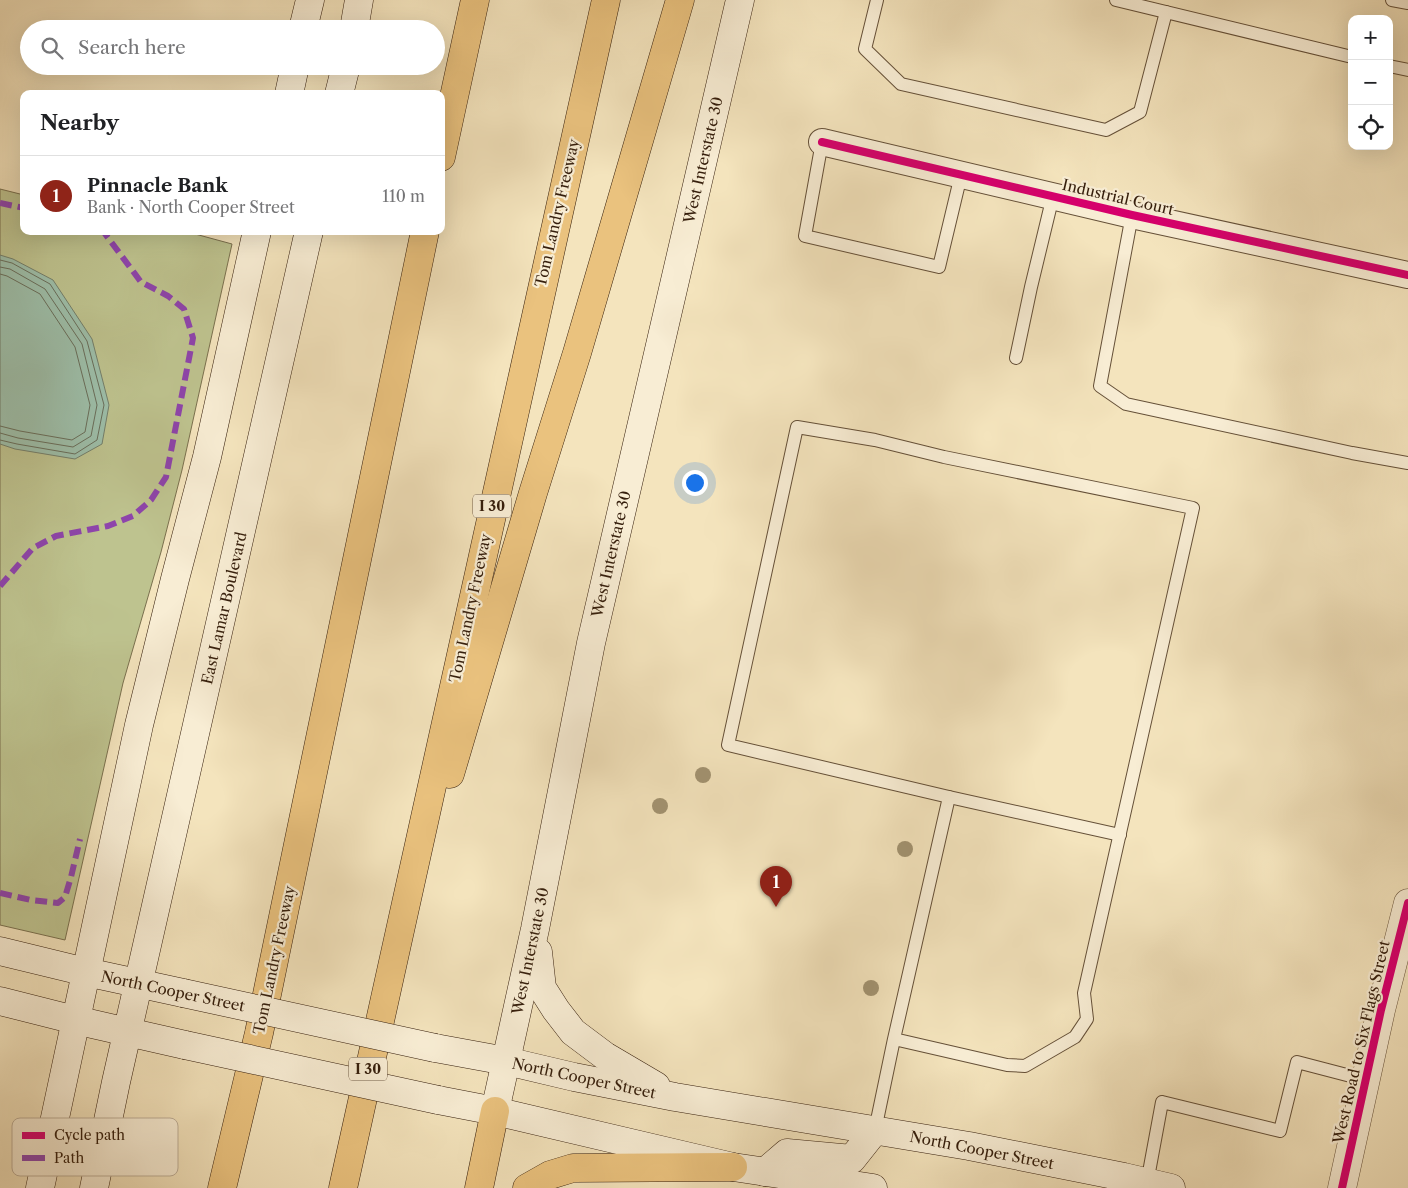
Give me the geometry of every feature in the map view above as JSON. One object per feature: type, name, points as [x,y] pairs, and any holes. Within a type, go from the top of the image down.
[{"type":"highway","points":[[462,62],[469,0]]},
{"type":"highway","points":[[445,139],[475,0]]},
{"type":"highway","name":"Tom Landry Freeway","points":[[343,1188],[544,270],[606,0]]},
{"type":"highway","points":[[380,1013],[533,493],[580,344],[680,0]]},
{"type":"highway","name":"Tom Landry Freeway","points":[[222,1188],[259,1033],[424,235]]},
{"type":"highway","points":[[479,1188],[495,1111]]},
{"type":"highway","points":[[527,1188],[550,1175],[573,1168],[733,1167]]},
{"type":"main road","points":[[306,20],[310,0]]},
{"type":"main road","points":[[356,20],[359,0]]},
{"type":"main road","name":"West Interstate 30","points":[[495,1111],[535,929],[591,643],[740,0]]},
{"type":"main road","points":[[290,90],[293,75]]},
{"type":"main road","points":[[341,90],[344,75]]},
{"type":"main road","points":[[55,1118],[139,725],[207,457],[256,235]]},
{"type":"main road","name":"East Lamar Boulevard","points":[[109,1118],[308,235]]},
{"type":"main road","name":"West Road to Six Flags Street","points":[[1342,1188],[1381,1010],[1408,902]]},
{"type":"main road","points":[[535,929],[542,988],[573,1032],[605,1056],[675,1097]]},
{"type":"main road","name":"North Cooper Street","points":[[0,951],[183,994],[435,1048],[506,1061],[574,1077],[675,1097],[968,1146],[1159,1185]]},
{"type":"main road","points":[[0,1001],[185,1045],[495,1111],[733,1167],[873,1188]]},
{"type":"main road","points":[[765,1172],[787,1153],[852,1159],[875,1130]]},
{"type":"street","name":"Industrial Court","points":[[822,142],[1132,215],[1408,275]]},
{"type":"lane","points":[[877,0],[866,49],[900,84],[1106,130],[1140,112],[1166,12]]},
{"type":"lane","points":[[1116,0],[1348,56]]},
{"type":"lane","points":[[1392,0],[1408,4]]},
{"type":"lane","points":[[1393,67],[1408,70]]},
{"type":"lane","points":[[822,142],[805,236],[939,267],[961,175]]},
{"type":"lane","points":[[1016,358],[1053,196]]},
{"type":"lane","points":[[1132,215],[1100,386],[1126,404],[1352,453],[1408,463]]},
{"type":"lane","points":[[894,1039],[1007,1065],[1025,1066],[1075,1037],[1087,1019],[1084,993],[1120,835],[1193,508],[944,457],[875,440],[797,427],[728,745],[1120,835]]},
{"type":"lane","points":[[875,1130],[949,797]]},
{"type":"lane","points":[[1159,1185],[1162,1102],[1280,1131],[1297,1062],[1366,1080]]},
{"type":"shaded area","points":[[0,189],[20,194],[20,235],[199,235],[232,244],[182,470],[161,552],[123,683],[65,940],[0,925]]},
{"type":"water","points":[[0,255],[13,259],[53,280],[92,339],[109,405],[102,444],[75,459],[15,449],[0,444]]},
{"type":"marked path","points":[[0,203],[20,207]]},
{"type":"marked path","points":[[0,586],[33,548],[56,536],[108,526],[133,516],[151,500],[166,477],[193,338],[184,309],[168,296],[141,282],[106,235]]},
{"type":"marked path","points":[[0,893],[31,900],[58,903],[65,897],[80,839]]},
{"type":"cycle path","points":[[822,142],[1132,215],[1408,275]]},
{"type":"cycle path","points":[[1342,1188],[1381,1010],[1408,903]]},
{"type":"place","name":"Pinnacle Bank","points":[[776,907]]}]
